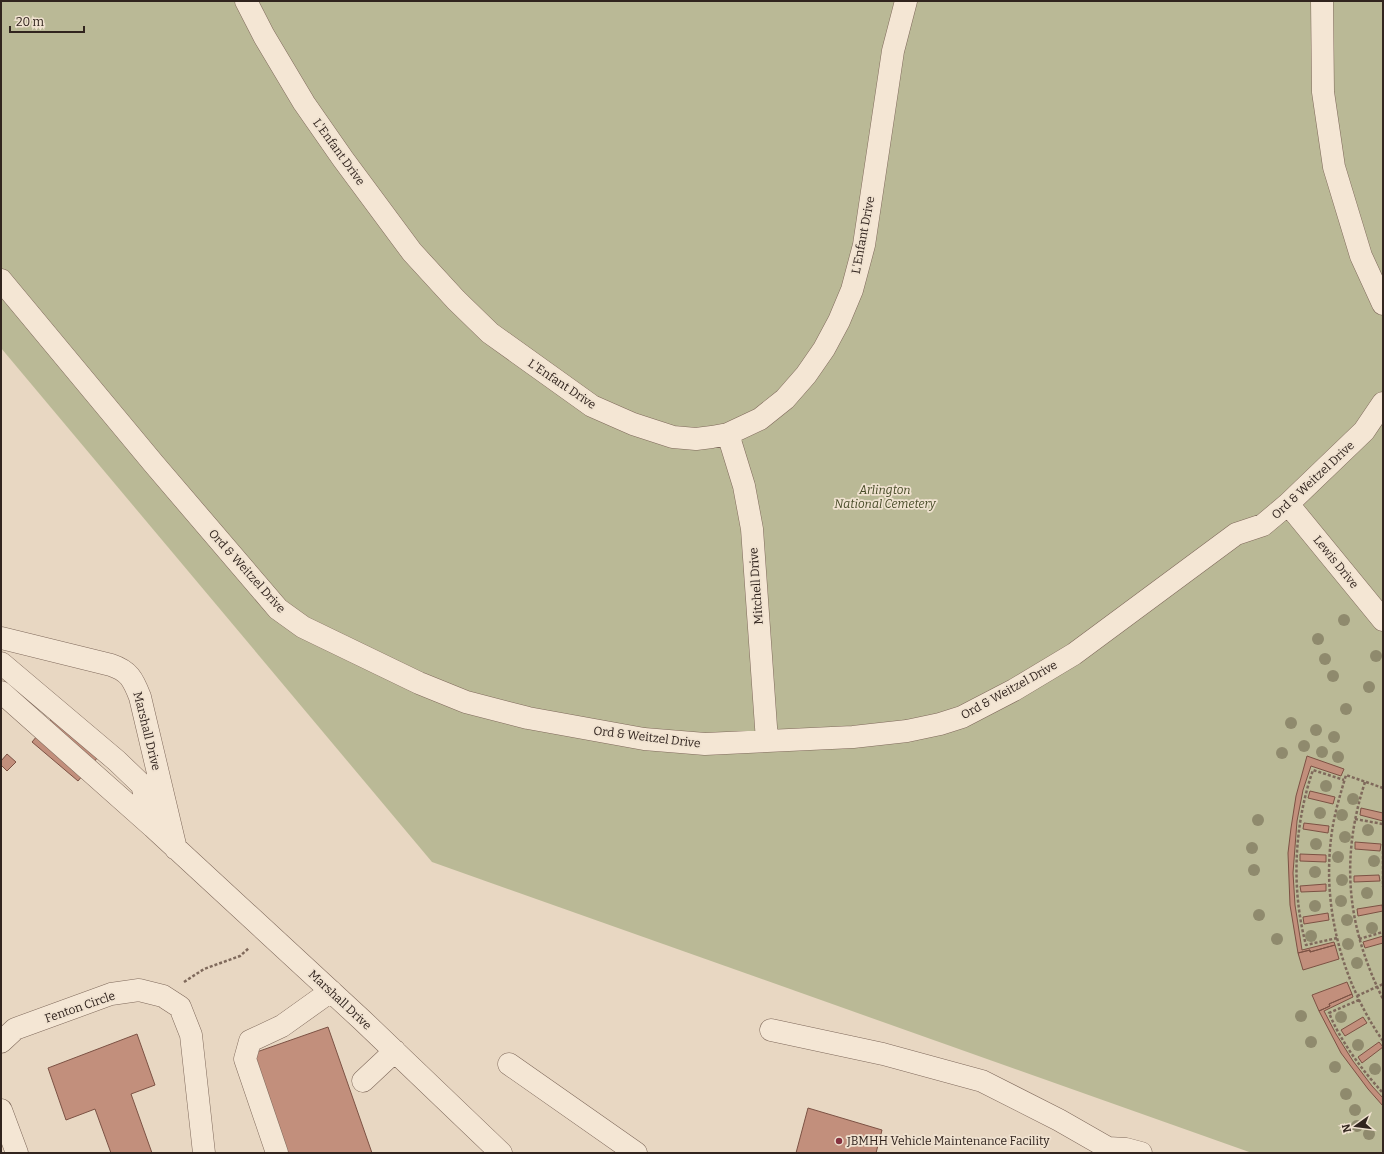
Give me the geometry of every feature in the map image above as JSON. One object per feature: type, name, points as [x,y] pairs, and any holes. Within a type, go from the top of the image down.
[{"type":"street","name":"L'Enfant Drive","points":[[246,1],[264,36],[304,103],[347,165],[412,252],[456,300],[490,333],[592,406],[633,424],[673,437],[696,439],[728,434],[760,419],[785,399],[806,375],[824,349],[842,315],[852,290],[864,245],[893,51],[906,1]]},
{"type":"street","points":[[1322,1],[1323,92],[1334,166],[1361,256],[1383,304]]},
{"type":"street","name":"Ord & Weitzel Drive","points":[[1,280],[237,562],[278,609],[303,627],[393,671],[466,702],[528,718],[644,739],[705,744],[853,737],[907,731],[940,724],[962,717],[1014,690],[1074,654],[1236,534],[1263,525],[1288,504],[1364,431],[1383,403]]},
{"type":"street","name":"Mitchell Drive","points":[[728,434],[744,486],[752,529],[767,741]]},
{"type":"street","name":"Lewis Drive","points":[[1288,504],[1383,620]]},
{"type":"street","name":"Marshall Drive","points":[[1,638],[111,665],[122,669],[129,675],[140,697],[176,849]]},
{"type":"street","name":"Marshall Drive","points":[[1,662],[117,761],[142,785],[153,827],[395,1051],[501,1153]]},
{"type":"street","points":[[1,692],[153,827]]},
{"type":"street","name":"Fenton Circle","points":[[1,1042],[15,1029],[111,994],[139,990],[163,996],[180,1007],[191,1035],[204,1153]]},
{"type":"street","points":[[277,1153],[245,1059],[250,1041],[282,1026],[331,992]]},
{"type":"street","points":[[771,1030],[883,1054],[982,1081],[1059,1120],[1107,1151],[1126,1148],[1141,1153]]},
{"type":"street","points":[[363,1081],[395,1051]]},
{"type":"street","points":[[509,1064],[636,1153]]},
{"type":"street","points":[[1,1110],[17,1153]]},
{"type":"path","points":[[1337,938],[1306,946],[1298,904],[1297,861],[1304,806],[1313,770],[1344,780]]},
{"type":"path","points":[[1383,788],[1346,775],[1334,819],[1329,861],[1331,905],[1337,938],[1346,969],[1369,1020],[1383,1041]]},
{"type":"path","points":[[1365,782],[1355,819],[1351,845],[1350,883],[1352,908],[1367,964],[1383,999]]},
{"type":"path","points":[[1355,819],[1383,824]]},
{"type":"path","points":[[1383,851],[1383,887]]},
{"type":"path","points":[[163,996],[204,969],[240,956],[267,932]]},
{"type":"path","points":[[1359,938],[1383,932]]},
{"type":"path","points":[[1357,996],[1383,984]]},
{"type":"path","points":[[1359,1000],[1329,1013],[1350,1050],[1383,1093]]},
{"type":"green space","name":"Arlington National Cemetery","points":[[1,1],[1383,1],[1383,1153],[1252,1153],[432,862],[1,348]]},
{"type":"building","points":[[52,718],[98,757],[78,781],[32,742]]},
{"type":"building","points":[[7,754],[16,762],[7,771],[1,765],[1,761]]},
{"type":"building","points":[[1307,756],[1344,769],[1341,776],[1311,766],[1303,790],[1297,821],[1293,873],[1295,905],[1302,950],[1334,942],[1335,945],[1310,952],[1310,950],[1298,953],[1290,905],[1288,853],[1296,796]]},
{"type":"building","points":[[1310,791],[1335,797],[1333,804],[1308,798]]},
{"type":"building","points":[[1361,808],[1383,813],[1383,821],[1360,815]]},
{"type":"building","points":[[1304,823],[1329,826],[1328,833],[1303,829]]},
{"type":"building","points":[[1355,842],[1381,844],[1380,851],[1355,849]]},
{"type":"building","points":[[1300,854],[1326,855],[1326,862],[1300,861]]},
{"type":"building","points":[[1379,875],[1380,881],[1354,882],[1354,876]]},
{"type":"building","points":[[1326,884],[1326,891],[1301,892],[1300,886]]},
{"type":"building","points":[[1382,905],[1383,911],[1358,916],[1357,909]]},
{"type":"building","points":[[1328,913],[1329,920],[1304,924],[1303,917]]},
{"type":"building","points":[[1383,936],[1383,943],[1365,948],[1363,942]]},
{"type":"building","points":[[1335,945],[1339,959],[1303,970],[1298,953],[1310,950],[1310,952]]},
{"type":"building","points":[[1347,982],[1352,994],[1329,1004],[1330,1006],[1319,1011],[1312,995]]},
{"type":"building","points":[[1352,994],[1353,997],[1324,1011],[1353,1061],[1383,1098],[1383,1106],[1341,1053],[1319,1011],[1330,1006],[1329,1004]]},
{"type":"building","points":[[1363,1017],[1367,1023],[1345,1036],[1341,1030]]},
{"type":"building","points":[[328,1027],[372,1153],[286,1153],[251,1054]]},
{"type":"building","points":[[137,1034],[155,1085],[131,1094],[152,1153],[111,1153],[95,1109],[66,1120],[48,1068]]},
{"type":"building","points":[[1379,1042],[1383,1047],[1362,1063],[1358,1057]]},
{"type":"building","name":"JBMHH Vehicle Maintenance Facility","points":[[808,1108],[882,1130],[876,1153],[796,1153]]},
{"type":"place","name":"JBMHH Vehicle Maintenance Facility","points":[[839,1141]]}]
